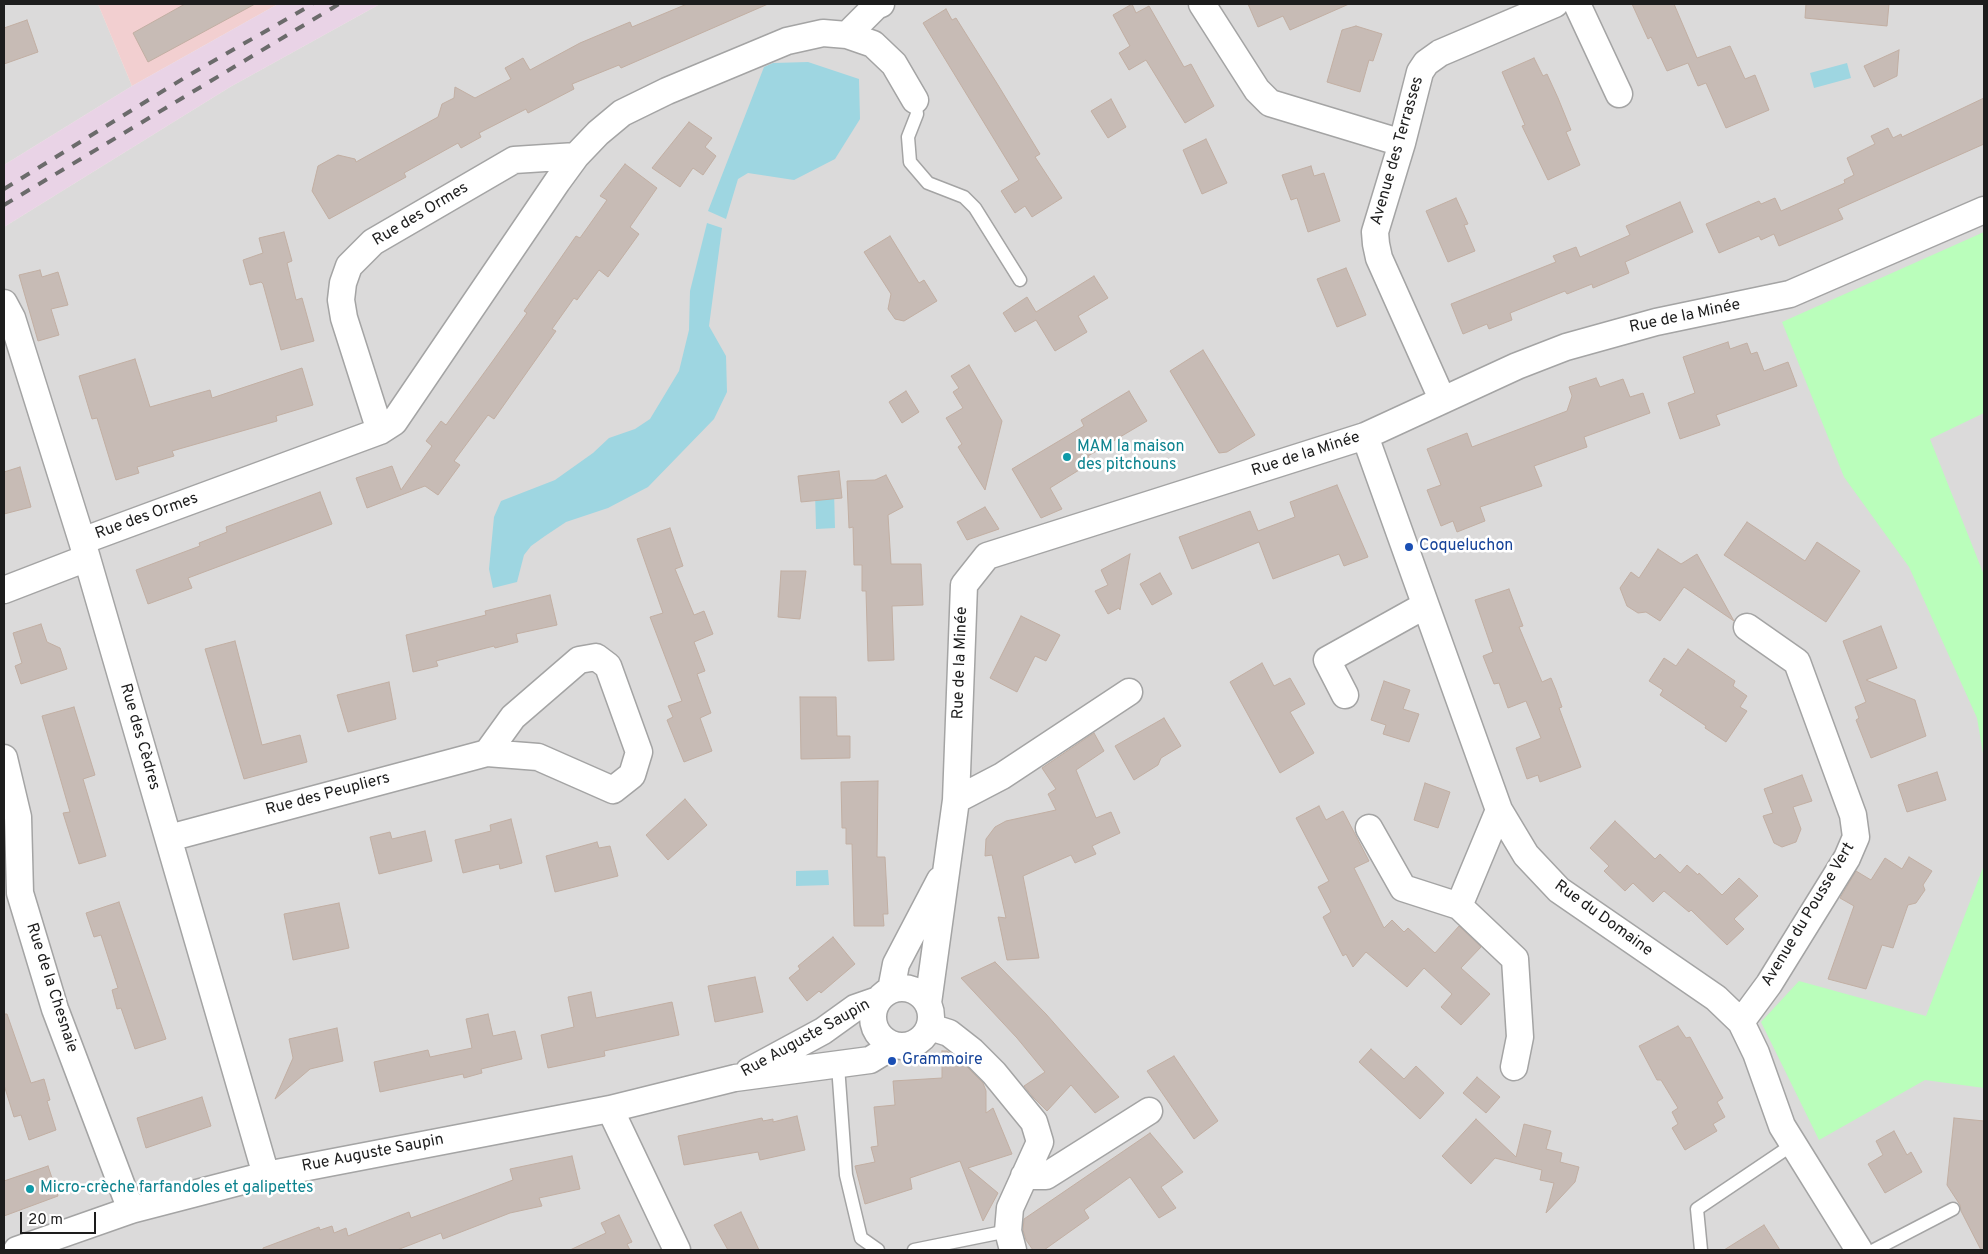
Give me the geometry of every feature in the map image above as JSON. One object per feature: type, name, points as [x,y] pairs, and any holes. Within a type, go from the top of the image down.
[{"type":"street","points":[[847,35],[880,4]]},
{"type":"street","points":[[1202,4],[1257,90],[1270,103],[1402,144]]},
{"type":"street","name":"Avenue des Terrasses","points":[[1442,400],[1380,258],[1375,232],[1402,144],[1420,72],[1426,63],[1440,53],[1555,4]]},
{"type":"street","points":[[1577,4],[1619,94]]},
{"type":"street","name":"Rue des Ormes","points":[[85,549],[380,431],[394,422],[576,156],[598,133],[622,113],[667,90],[787,41],[823,33],[847,35],[873,44],[894,64],[916,100]]},
{"type":"street","name":"Rue des Ormes","points":[[380,431],[344,318],[343,283],[349,266],[373,242],[514,160],[576,156]]},
{"type":"street","name":"Rue de la Minée","points":[[929,1015],[956,800],[964,585],[987,556],[1364,436],[1566,347],[1628,329],[1790,294],[1984,210]]},
{"type":"street","name":"Rue des Cèdres","points":[[4,303],[12,318],[85,549],[266,1175]]},
{"type":"street","name":"Rue du Domaine","points":[[1364,436],[1499,810],[1526,855],[1559,890],[1716,998],[1741,1022],[1756,1053],[1782,1126],[1859,1250]]},
{"type":"street","points":[[4,590],[85,549]]},
{"type":"street","points":[[1345,695],[1327,660],[1424,606]]},
{"type":"street","name":"Avenue du Pousse Vert","points":[[1741,1022],[1769,984],[1847,858],[1856,837],[1854,815],[1797,662],[1747,627]]},
{"type":"street","name":"Rue des Peupliers","points":[[168,838],[487,753],[538,757],[613,790],[632,775],[639,752],[608,666],[596,657],[579,660],[513,717],[487,753]]},
{"type":"street","points":[[956,800],[1002,776],[1129,692]]},
{"type":"street","name":"Rue de la Chesnaie","points":[[4,758],[18,816],[20,894],[55,1009],[131,1210]]},
{"type":"street","points":[[1459,906],[1499,810]]},
{"type":"street","points":[[1369,828],[1402,888],[1459,906],[1515,959],[1520,1037],[1514,1067]]},
{"type":"street","name":"Rue de la Minée","points":[[884,995],[896,964],[949,862]]},
{"type":"street","points":[[929,1015],[920,1041],[903,1047],[893,1046],[885,1041],[874,1026],[874,1008],[884,995],[899,988],[916,991],[929,1015],[949,1034],[972,1051],[994,1073],[1034,1122],[1040,1142],[1010,1208],[1011,1240]]},
{"type":"street","name":"Rue Auguste Saupin","points":[[735,1078],[823,1032],[855,1008],[884,995]]},
{"type":"street","name":"Rue Auguste Saupin","points":[[17,1250],[131,1210],[266,1175],[610,1109],[735,1078],[838,1066],[870,1060],[893,1046]]},
{"type":"street","points":[[610,1109],[677,1250]]},
{"type":"street","points":[[1024,1176],[1046,1176],[1149,1111]]},
{"type":"lane","name":"Rue des Ormes","points":[[916,100],[917,114],[908,137],[910,162],[928,183],[964,197],[975,208],[1020,280]]},
{"type":"lane","points":[[838,1066],[846,1174],[861,1238],[878,1250]]},
{"type":"lane","points":[[1701,1250],[1697,1209],[1792,1144]]},
{"type":"lane","points":[[1874,1250],[1953,1209]]},
{"type":"lane","points":[[914,1250],[1011,1240]]},
{"type":"shaded area","points":[[4,4],[98,4],[132,86],[4,165]]},
{"type":"shaded area","points":[[98,4],[278,4],[132,86]]},
{"type":"shaded area","points":[[278,4],[380,4],[230,87],[4,227],[4,165],[132,86]]},
{"type":"shaded area","points":[[380,4],[1984,4],[1984,1250],[4,1250],[4,227],[230,87]]},
{"type":"green space","points":[[1984,232],[1984,413],[1930,439],[1984,575],[1984,759],[1977,718],[1909,567],[1844,477],[1782,322]]},
{"type":"green space","points":[[1984,865],[1984,1088],[1925,1080],[1819,1140],[1761,1022],[1799,981],[1926,1016]]},
{"type":"water","points":[[808,62],[859,79],[860,119],[835,159],[794,180],[748,173],[738,179],[726,219],[708,211],[764,67],[773,63]]},
{"type":"water","points":[[1847,63],[1851,78],[1814,88],[1810,73]]},
{"type":"water","points":[[707,223],[722,228],[709,326],[726,356],[727,392],[714,419],[648,487],[608,508],[566,522],[531,546],[524,555],[517,582],[493,588],[489,569],[494,517],[501,501],[555,480],[593,453],[609,438],[635,429],[650,419],[679,371],[689,330],[690,291]]},
{"type":"water","points":[[815,491],[834,491],[835,528],[816,529]]},
{"type":"water","points":[[828,870],[829,885],[796,886],[796,871]]},
{"type":"building","points":[[185,4],[255,4],[148,62],[133,33]]},
{"type":"building","points":[[687,4],[768,4],[621,68],[619,65],[572,84],[574,89],[528,113],[526,109],[479,133],[481,137],[461,148],[458,143],[404,173],[406,177],[329,219],[312,191],[318,166],[338,155],[355,159],[356,162],[438,117],[442,104],[454,98],[455,87],[475,98],[511,79],[505,68],[523,58],[530,70],[580,43],[630,22],[632,27]]},
{"type":"building","points":[[1132,4],[1136,13],[1149,6],[1184,67],[1191,64],[1214,106],[1185,123],[1146,60],[1129,70],[1119,53],[1130,46],[1113,15]]},
{"type":"building","points":[[1248,4],[1349,4],[1290,30],[1283,16],[1258,27]]},
{"type":"building","points":[[1632,4],[1674,4],[1697,58],[1730,46],[1745,79],[1755,75],[1769,110],[1726,128],[1706,83],[1698,86],[1688,63],[1667,71],[1651,37],[1648,39]]},
{"type":"building","points":[[1806,4],[1889,4],[1887,26],[1805,18]]},
{"type":"building","points":[[946,9],[952,20],[956,18],[998,85],[1040,154],[1035,157],[1062,198],[1032,217],[1025,206],[1015,213],[1001,191],[1019,180],[923,23]]},
{"type":"building","points":[[27,20],[38,52],[4,64],[4,28]]},
{"type":"building","points":[[1356,26],[1382,34],[1373,61],[1369,60],[1360,92],[1327,82],[1342,30]]},
{"type":"building","points":[[1899,50],[1897,76],[1874,87],[1864,66]]},
{"type":"building","points":[[1534,58],[1543,76],[1547,74],[1558,98],[1571,130],[1566,132],[1580,165],[1548,180],[1522,126],[1525,125],[1502,72]]},
{"type":"building","points":[[1984,98],[1984,144],[1838,209],[1843,219],[1779,246],[1774,234],[1761,240],[1759,236],[1719,253],[1706,224],[1759,201],[1761,204],[1775,198],[1781,211],[1845,183],[1844,180],[1854,175],[1847,158],[1875,144],[1871,136],[1888,128],[1893,138],[1901,134],[1902,137]]},
{"type":"building","points":[[1111,99],[1126,127],[1108,138],[1091,111]]},
{"type":"building","points":[[689,122],[712,138],[705,147],[716,156],[703,175],[693,168],[680,187],[652,168]]},
{"type":"building","points":[[1206,139],[1227,183],[1202,194],[1183,150]]},
{"type":"building","points":[[625,164],[657,188],[630,227],[639,234],[608,277],[599,270],[577,300],[574,298],[552,329],[556,331],[494,419],[488,415],[454,461],[460,465],[438,495],[425,486],[367,508],[356,478],[392,466],[401,490],[432,446],[426,441],[441,421],[446,425],[492,362],[527,313],[524,311],[576,236],[580,238],[607,200],[600,196]]},
{"type":"building","points":[[1311,166],[1314,176],[1324,173],[1340,221],[1308,232],[1297,198],[1291,200],[1282,175]]},
{"type":"building","points":[[1456,198],[1468,224],[1464,225],[1475,251],[1448,262],[1426,211]]},
{"type":"building","points":[[1680,202],[1693,232],[1625,262],[1629,273],[1593,288],[1592,284],[1567,294],[1565,291],[1510,313],[1512,320],[1489,329],[1487,324],[1463,334],[1451,304],[1556,262],[1553,256],[1576,247],[1580,257],[1630,235],[1626,226]]},
{"type":"building","points":[[284,232],[292,261],[287,263],[296,300],[302,298],[314,341],[281,350],[263,284],[261,282],[250,285],[243,260],[263,253],[259,238]]},
{"type":"building","points":[[890,236],[919,283],[924,280],[937,301],[904,321],[895,319],[888,309],[891,294],[864,252]]},
{"type":"building","points":[[1346,268],[1366,315],[1337,327],[1317,279]]},
{"type":"building","points":[[40,270],[42,277],[58,272],[68,305],[51,309],[59,335],[38,341],[19,275]]},
{"type":"building","points":[[1094,276],[1108,298],[1078,316],[1087,332],[1055,351],[1036,320],[1015,332],[1003,313],[1027,297],[1036,312]]},
{"type":"building","points":[[1728,342],[1730,349],[1747,343],[1751,354],[1757,352],[1764,371],[1788,362],[1797,386],[1716,415],[1720,425],[1680,439],[1668,403],[1695,393],[1683,357]]},
{"type":"building","points":[[1203,350],[1255,435],[1227,452],[1219,453],[1170,371]]},
{"type":"building","points":[[135,359],[150,407],[210,390],[212,398],[302,368],[313,405],[276,416],[277,421],[172,451],[174,456],[137,467],[139,473],[116,480],[97,418],[92,419],[79,376]]},
{"type":"building","points":[[969,365],[1002,421],[985,490],[958,447],[962,444],[946,418],[963,408],[953,392],[959,388],[951,376]]},
{"type":"building","points":[[1596,378],[1600,387],[1623,379],[1630,397],[1643,393],[1650,413],[1584,437],[1587,447],[1534,466],[1542,486],[1480,507],[1485,521],[1457,532],[1453,521],[1441,526],[1427,490],[1441,485],[1427,449],[1467,433],[1472,447],[1567,411],[1572,396],[1569,387]]},
{"type":"building","points":[[906,391],[919,412],[902,423],[889,402]]},
{"type":"building","points":[[1129,391],[1147,421],[1088,456],[1092,462],[1050,488],[1062,509],[1041,518],[1012,469],[1084,426],[1081,420]]},
{"type":"building","points":[[20,467],[31,507],[4,514],[4,472]]},
{"type":"building","points":[[839,471],[842,498],[801,502],[798,476]]},
{"type":"building","points":[[886,475],[903,507],[888,515],[891,564],[921,564],[923,605],[892,606],[894,660],[868,661],[866,591],[862,591],[862,565],[854,565],[853,527],[849,528],[847,481],[875,480]]},
{"type":"building","points":[[1337,485],[1368,557],[1344,566],[1339,554],[1273,579],[1259,542],[1192,569],[1179,537],[1250,511],[1258,531],[1295,517],[1290,502]]},
{"type":"building","points":[[320,492],[332,524],[188,578],[192,588],[148,604],[136,570],[200,546],[199,543],[227,532],[226,527]]},
{"type":"building","points":[[985,507],[999,529],[967,540],[957,522]]},
{"type":"building","points":[[1747,522],[1805,561],[1817,542],[1860,571],[1826,622],[1724,555]]},
{"type":"building","points":[[670,528],[683,566],[675,569],[694,615],[704,611],[713,634],[694,642],[705,671],[697,674],[711,713],[700,718],[712,751],[684,762],[667,720],[673,717],[668,706],[682,701],[650,617],[663,613],[637,539]]},
{"type":"building","points":[[1658,549],[1681,564],[1697,554],[1734,621],[1684,587],[1660,621],[1646,612],[1638,613],[1627,606],[1620,588],[1631,572],[1639,578]]},
{"type":"building","points":[[1130,554],[1120,610],[1119,608],[1108,614],[1095,591],[1108,585],[1101,570]]},
{"type":"building","points":[[781,571],[806,571],[800,619],[778,617]]},
{"type":"building","points":[[1160,573],[1172,594],[1152,605],[1140,584]]},
{"type":"building","points":[[1509,589],[1523,626],[1519,627],[1542,682],[1551,678],[1556,690],[1562,707],[1559,708],[1581,767],[1540,782],[1538,775],[1527,779],[1516,748],[1541,738],[1526,701],[1508,708],[1499,683],[1494,684],[1483,656],[1493,652],[1475,600]]},
{"type":"building","points":[[550,595],[557,625],[516,634],[518,642],[495,648],[494,646],[436,661],[438,666],[413,672],[406,635],[486,615],[485,611]]},
{"type":"building","points":[[1021,616],[1060,635],[1046,661],[1035,656],[1017,692],[990,678]]},
{"type":"building","points":[[41,624],[47,642],[60,648],[67,669],[21,684],[15,666],[22,663],[13,633]]},
{"type":"building","points":[[1881,626],[1897,668],[1866,680],[1915,700],[1926,736],[1871,758],[1856,720],[1859,718],[1855,707],[1866,702],[1843,641]]},
{"type":"building","points":[[235,641],[262,745],[300,735],[307,762],[244,779],[205,649]]},
{"type":"building","points":[[1688,649],[1735,681],[1733,686],[1747,696],[1740,707],[1747,711],[1726,742],[1660,695],[1663,690],[1649,681],[1664,658],[1676,666]]},
{"type":"building","points":[[1262,663],[1274,686],[1290,678],[1305,704],[1290,712],[1314,753],[1280,773],[1230,682]]},
{"type":"building","points":[[1384,681],[1410,690],[1403,709],[1419,714],[1409,742],[1383,734],[1386,725],[1371,720]]},
{"type":"building","points":[[389,682],[396,719],[348,732],[337,695]]},
{"type":"building","points":[[800,697],[836,697],[837,736],[850,736],[850,758],[801,759]]},
{"type":"building","points":[[74,707],[95,775],[83,779],[106,856],[79,864],[63,813],[70,812],[42,716]]},
{"type":"building","points":[[1164,718],[1181,746],[1161,758],[1158,765],[1134,780],[1115,746]]},
{"type":"building","points":[[1094,733],[1104,751],[1076,770],[1096,818],[1111,812],[1120,833],[1092,846],[1096,854],[1075,863],[1071,855],[1023,876],[1039,958],[1007,960],[998,917],[1006,918],[992,855],[985,856],[986,839],[995,827],[1006,821],[1056,810],[1048,794],[1056,789],[1042,768]]},
{"type":"building","points":[[1937,772],[1946,800],[1907,812],[1898,785]]},
{"type":"building","points":[[1802,775],[1812,801],[1793,807],[1801,829],[1796,842],[1782,847],[1774,843],[1763,816],[1773,813],[1764,789]]},
{"type":"building","points":[[878,781],[877,857],[885,857],[888,914],[883,914],[884,926],[854,926],[852,844],[846,844],[846,828],[842,828],[841,782]]},
{"type":"building","points":[[1425,783],[1450,792],[1438,828],[1414,820]]},
{"type":"building","points":[[685,799],[707,825],[668,860],[646,835]]},
{"type":"building","points":[[1319,806],[1326,820],[1343,811],[1369,861],[1354,868],[1384,928],[1392,920],[1404,932],[1408,928],[1435,953],[1459,926],[1481,947],[1461,968],[1490,994],[1461,1025],[1441,1007],[1452,994],[1424,968],[1407,987],[1366,952],[1353,967],[1346,954],[1343,956],[1323,917],[1331,912],[1318,887],[1329,881],[1296,818]]},
{"type":"building","points":[[511,819],[522,863],[500,869],[499,864],[463,873],[455,840],[491,831],[490,825]]},
{"type":"building","points":[[1615,821],[1655,859],[1660,854],[1680,873],[1687,865],[1698,875],[1699,873],[1722,895],[1739,878],[1758,896],[1734,919],[1744,929],[1727,945],[1691,910],[1689,912],[1664,891],[1653,902],[1633,883],[1625,891],[1604,871],[1609,866],[1590,848]]},
{"type":"building","points":[[425,831],[432,861],[379,874],[370,837],[390,832],[392,839]]},
{"type":"building","points":[[597,842],[599,848],[610,846],[618,876],[555,892],[546,856]]},
{"type":"building","points":[[1909,857],[1932,871],[1923,885],[1925,890],[1916,903],[1908,905],[1893,948],[1882,945],[1866,989],[1828,979],[1854,906],[1840,898],[1856,871],[1871,880],[1885,858],[1902,869]]},
{"type":"building","points":[[119,902],[166,1039],[135,1049],[121,1008],[117,1009],[112,990],[118,988],[101,935],[94,937],[86,913]]},
{"type":"building","points":[[339,903],[349,948],[293,960],[284,914]]},
{"type":"building","points":[[833,937],[855,964],[821,993],[819,991],[807,1001],[789,978],[800,969],[798,966]]},
{"type":"building","points":[[995,962],[1046,1014],[1119,1097],[1095,1113],[1071,1085],[1047,1111],[1033,1097],[1024,1086],[1045,1072],[1017,1038],[961,978]]},
{"type":"building","points":[[755,977],[763,1012],[715,1022],[708,986]]},
{"type":"building","points":[[591,992],[596,1018],[672,1002],[679,1035],[604,1051],[605,1056],[548,1068],[541,1035],[574,1027],[568,997]]},
{"type":"building","points":[[4,1014],[7,1014],[31,1083],[44,1079],[50,1100],[47,1101],[56,1130],[29,1140],[21,1115],[14,1117],[4,1085]]},
{"type":"building","points":[[488,1014],[493,1036],[515,1031],[522,1059],[481,1069],[482,1073],[464,1078],[463,1074],[380,1092],[374,1062],[428,1050],[430,1057],[472,1048],[466,1019]]},
{"type":"building","points":[[1678,1026],[1686,1038],[1690,1037],[1723,1098],[1717,1102],[1725,1117],[1713,1124],[1717,1131],[1685,1150],[1672,1128],[1678,1124],[1672,1112],[1678,1108],[1661,1080],[1657,1080],[1639,1046]]},
{"type":"building","points":[[337,1028],[343,1061],[310,1069],[275,1099],[293,1058],[289,1039]]},
{"type":"building","points":[[1371,1049],[1404,1079],[1416,1066],[1444,1093],[1420,1119],[1359,1062]]},
{"type":"building","points":[[942,1051],[947,1051],[962,1062],[983,1083],[986,1091],[986,1113],[993,1108],[1012,1154],[968,1168],[998,1193],[983,1221],[960,1161],[910,1178],[912,1189],[865,1204],[855,1166],[875,1162],[871,1147],[878,1146],[874,1107],[895,1105],[893,1081],[942,1078]]},
{"type":"building","points":[[1174,1056],[1218,1121],[1194,1139],[1147,1071]]},
{"type":"building","points":[[1477,1077],[1500,1097],[1486,1113],[1463,1093]]},
{"type":"building","points":[[202,1097],[211,1126],[146,1148],[137,1118]]},
{"type":"building","points":[[797,1116],[805,1150],[760,1160],[758,1152],[684,1165],[678,1136],[762,1118],[763,1121],[773,1119],[773,1122]]},
{"type":"building","points":[[1954,1118],[1984,1121],[1984,1250],[1981,1250],[1961,1211],[1960,1205],[1947,1185]]},
{"type":"building","points":[[1476,1119],[1516,1157],[1524,1124],[1551,1131],[1546,1149],[1562,1153],[1560,1162],[1579,1167],[1575,1182],[1546,1213],[1554,1183],[1540,1180],[1542,1170],[1495,1158],[1471,1184],[1442,1156]]},
{"type":"building","points":[[1894,1131],[1907,1155],[1911,1152],[1922,1172],[1885,1193],[1868,1164],[1883,1155],[1876,1141]]},
{"type":"building","points":[[1150,1133],[1183,1172],[1161,1187],[1176,1208],[1159,1218],[1130,1177],[1084,1210],[1089,1218],[1044,1250],[1033,1250],[1026,1240],[1023,1230],[1024,1219]]},
{"type":"building","points":[[572,1156],[580,1189],[539,1198],[542,1206],[510,1213],[443,1239],[441,1233],[397,1250],[263,1250],[263,1248],[319,1227],[320,1230],[332,1226],[334,1233],[346,1228],[348,1236],[409,1212],[411,1218],[513,1180],[510,1169]]},
{"type":"building","name":"Micro-crèche farfandoles et galipettes","points":[[48,1166],[58,1196],[4,1216],[4,1181]]},
{"type":"building","points":[[741,1212],[759,1250],[728,1250],[714,1225]]},
{"type":"building","points":[[619,1215],[632,1242],[627,1244],[630,1250],[570,1250],[606,1233],[601,1223]]},
{"type":"building","points":[[1764,1225],[1780,1250],[1724,1250]]},
{"type":"railway","points":[[4,189],[189,75],[313,4]]},
{"type":"railway","points":[[4,205],[339,4]]},
{"type":"place","name":"MAM la maison des pitchouns","points":[[1067,457]]},
{"type":"place","name":"Coqueluchon","points":[[1409,547]]},
{"type":"place","name":"Grammoire","points":[[892,1061]]},
{"type":"place","name":"Micro-crèche farfandoles et galipettes","points":[[30,1189]]}]
